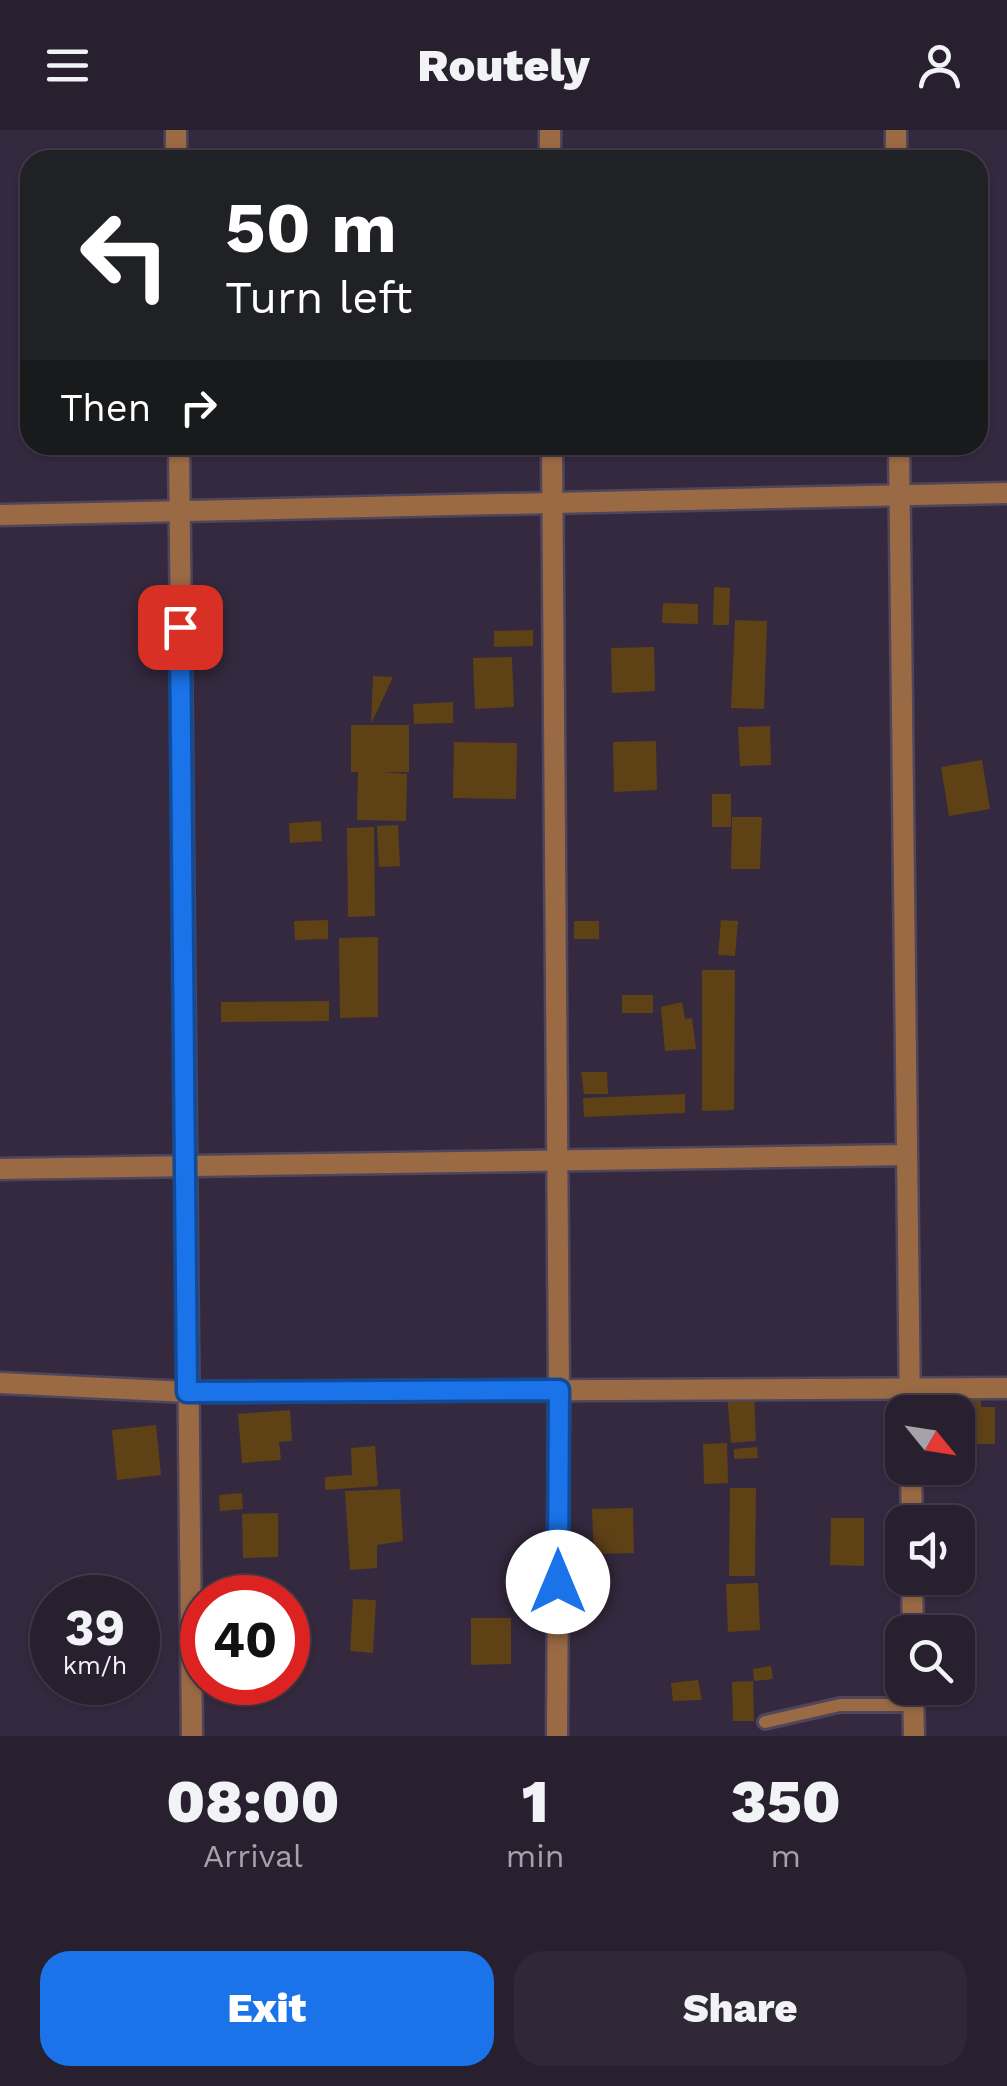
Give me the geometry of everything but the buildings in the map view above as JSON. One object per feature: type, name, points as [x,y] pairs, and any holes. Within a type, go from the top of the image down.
[{"type":"street","points":[[179,455],[192,1736]]},
{"type":"street","points":[[552,455],[559,1390],[557,1736]]},
{"type":"street","points":[[899,455],[910,1395]]},
{"type":"street","points":[[0,516],[1007,493]]},
{"type":"street","points":[[0,1169],[908,1155]]},
{"type":"street","points":[[0,1383],[187,1392],[1007,1388]]},
{"type":"street","points":[[913,1705],[914,1736]]},
{"type":"lane","points":[[765,1722],[885,1699]]},
{"type":"route","points":[[180,627],[187,1392],[559,1390],[558,1582]]}]
